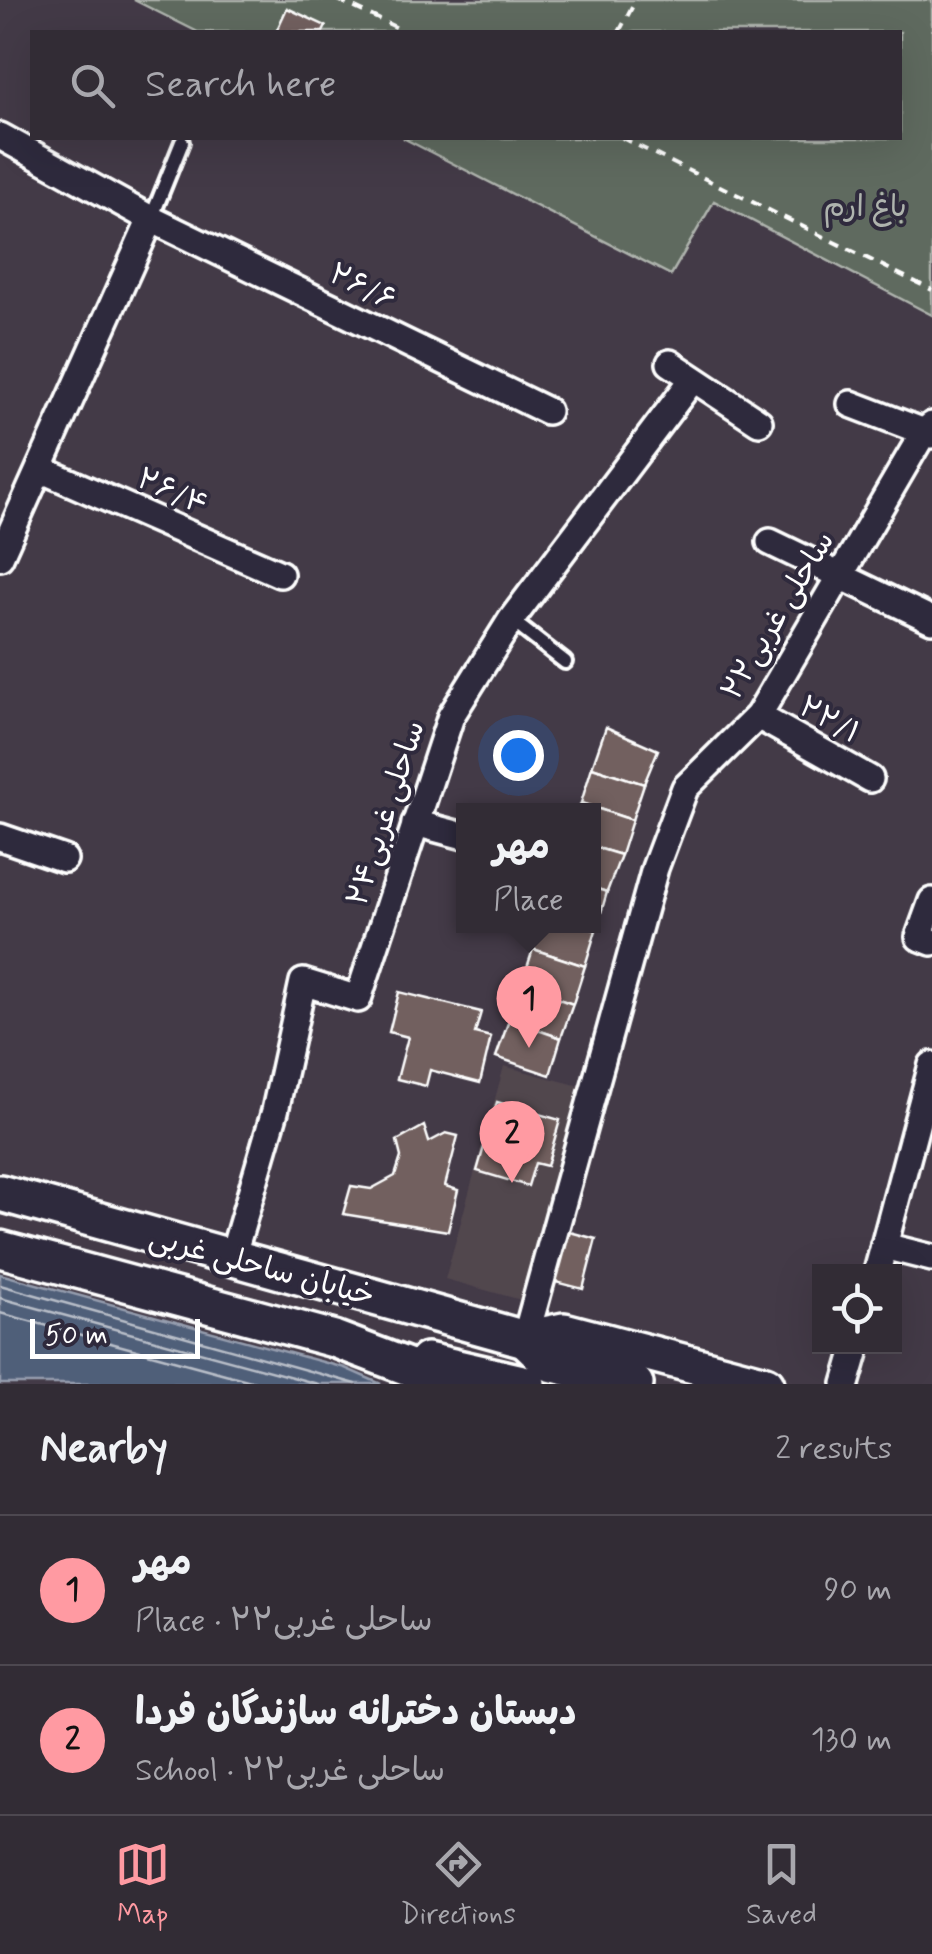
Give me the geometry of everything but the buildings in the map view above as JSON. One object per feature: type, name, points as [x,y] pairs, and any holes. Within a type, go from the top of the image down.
[{"type":"main road","name":"خیابان ساحلی غربی","points":[[0,1193],[525,1338],[564,1331],[766,1384]]},
{"type":"main road","points":[[0,1249],[334,1339],[527,1384]]},
{"type":"main road","name":"خیابان ساحلی غربی","points":[[525,1338],[550,1362],[635,1384]]},
{"type":"main road","points":[[334,1339],[453,1384]]},
{"type":"street","name":"۲۶/۶","points":[[0,136],[151,219],[546,411]]},
{"type":"street","points":[[0,557],[151,219]]},
{"type":"street","points":[[670,363],[760,422]]},
{"type":"street","name":"ساحلی غربی۲۴","points":[[232,1258],[275,1111],[303,982],[358,999],[451,716],[511,620],[693,379]]},
{"type":"street","points":[[851,404],[929,431]]},
{"type":"street","name":"ساحلی غربی۲۲","points":[[525,1338],[655,868],[685,788],[758,716],[929,431]]},
{"type":"street","name":"۲۶/۴","points":[[40,468],[280,574]]},
{"type":"street","points":[[770,542],[932,620]]},
{"type":"street","name":"۲۲/۱","points":[[758,716],[870,779]]},
{"type":"street","points":[[415,823],[456,834]]},
{"type":"street","points":[[0,837],[64,858]]},
{"type":"street","points":[[932,901],[918,937],[932,942]]},
{"type":"street","points":[[879,1264],[932,1064]]},
{"type":"street","points":[[884,1246],[932,1258]]},
{"type":"street","points":[[846,1384],[854,1354]]},
{"type":"lane","points":[[151,219],[182,142]]},
{"type":"lane","points":[[511,620],[565,662]]},
{"type":"path","points":[[338,0],[402,30]]},
{"type":"path","points":[[620,30],[636,0]]},
{"type":"path","points":[[626,140],[932,290]]},
{"type":"shaded area","points":[[504,1066],[580,1086],[521,1300],[445,1279]]},
{"type":"green space","name":"باغ ارم","points":[[134,0],[932,0],[932,315],[714,201],[671,275],[407,140],[902,140],[902,30],[194,30]]},
{"type":"water","points":[[0,1274],[345,1368],[381,1384],[0,1384]]},
{"type":"place","name":"مهر","points":[[529,1048]]},
{"type":"place","name":"دبستان دخترانه سازندگان فردا","points":[[512,1183]]}]
